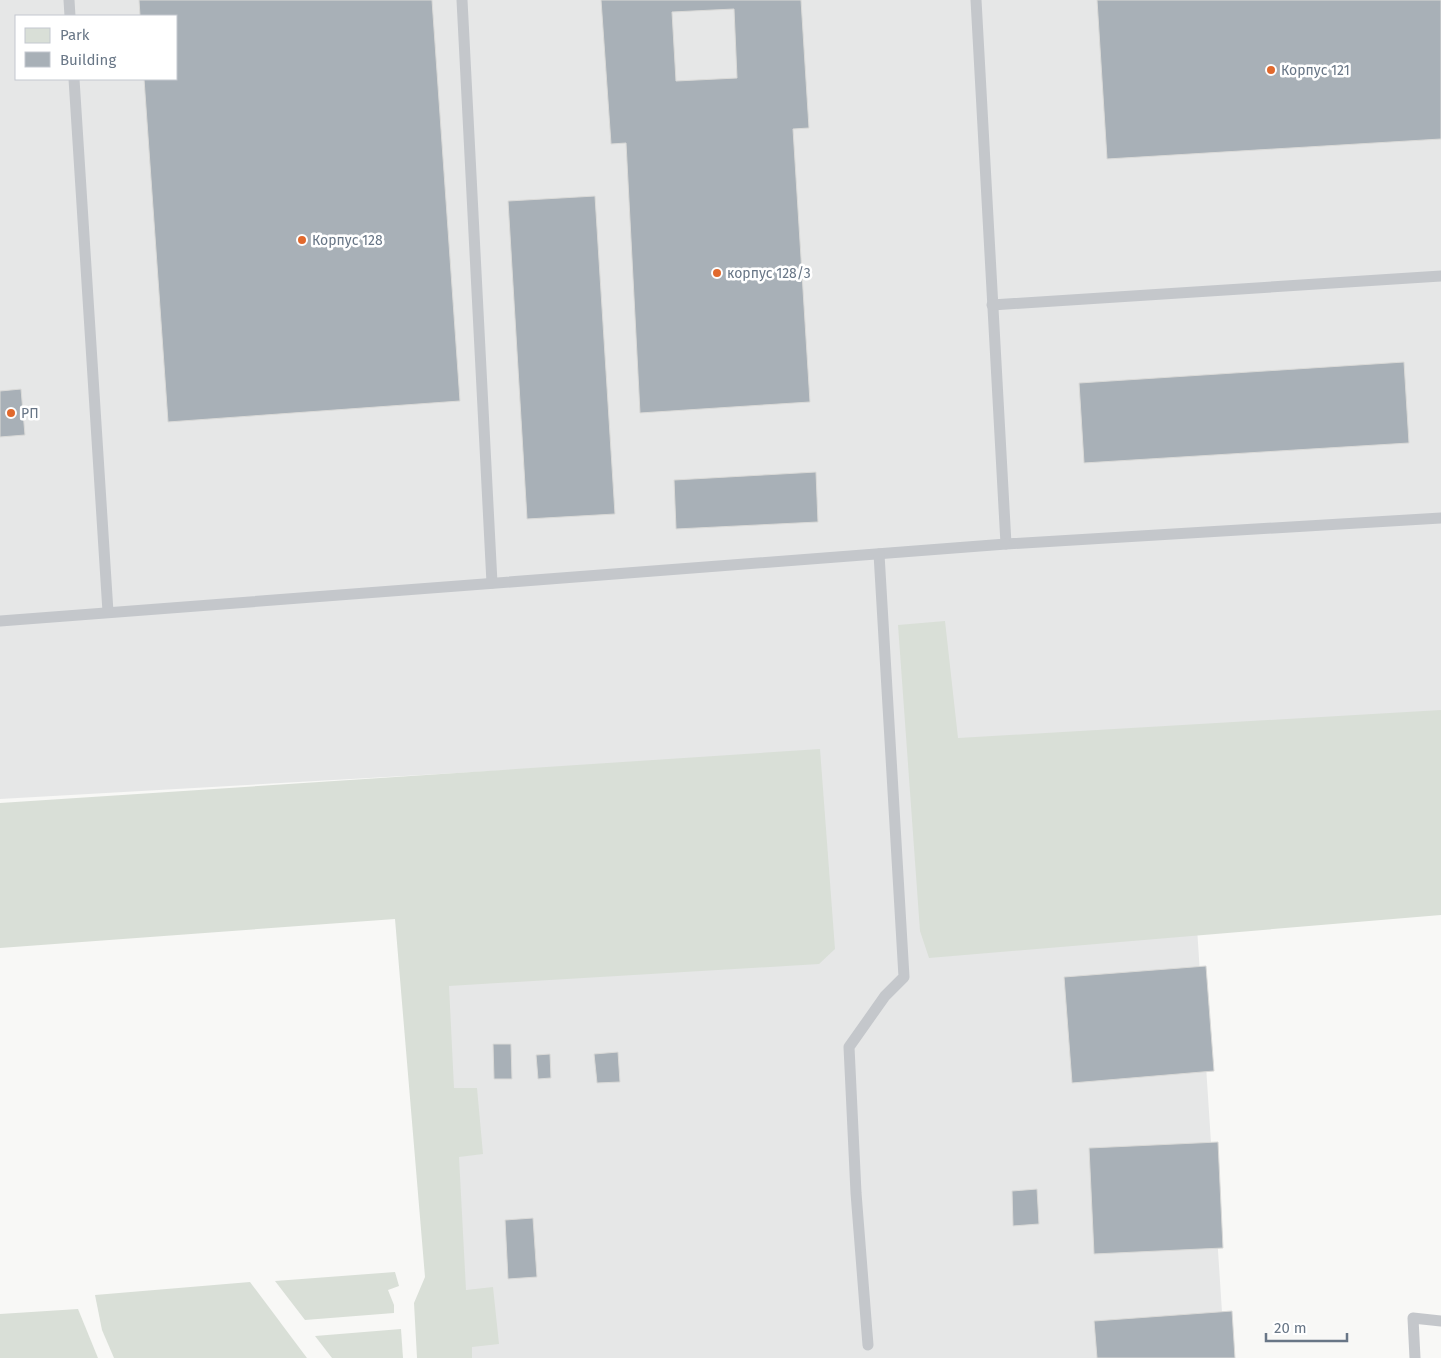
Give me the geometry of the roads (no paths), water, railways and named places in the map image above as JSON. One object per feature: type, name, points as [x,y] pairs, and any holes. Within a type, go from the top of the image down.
[{"type":"lane","points":[[69,0],[70,15]]},
{"type":"lane","points":[[462,0],[492,583]]},
{"type":"lane","points":[[976,0],[1006,544]]},
{"type":"lane","points":[[74,80],[108,612]]},
{"type":"lane","points":[[992,305],[1441,276]]},
{"type":"lane","points":[[0,621],[1006,544],[1441,518]]},
{"type":"lane","points":[[868,1345],[856,1192],[849,1047],[884,996],[904,977],[879,554]]},
{"type":"lane","points":[[1416,1358],[1413,1318],[1441,1321]]},
{"type":"place","name":"Корпус 121","points":[[1271,70]]},
{"type":"place","name":"Корпус 128","points":[[302,240]]},
{"type":"place","name":"корпус 128/3","points":[[717,273]]},
{"type":"place","name":"РП","points":[[11,413]]}]
